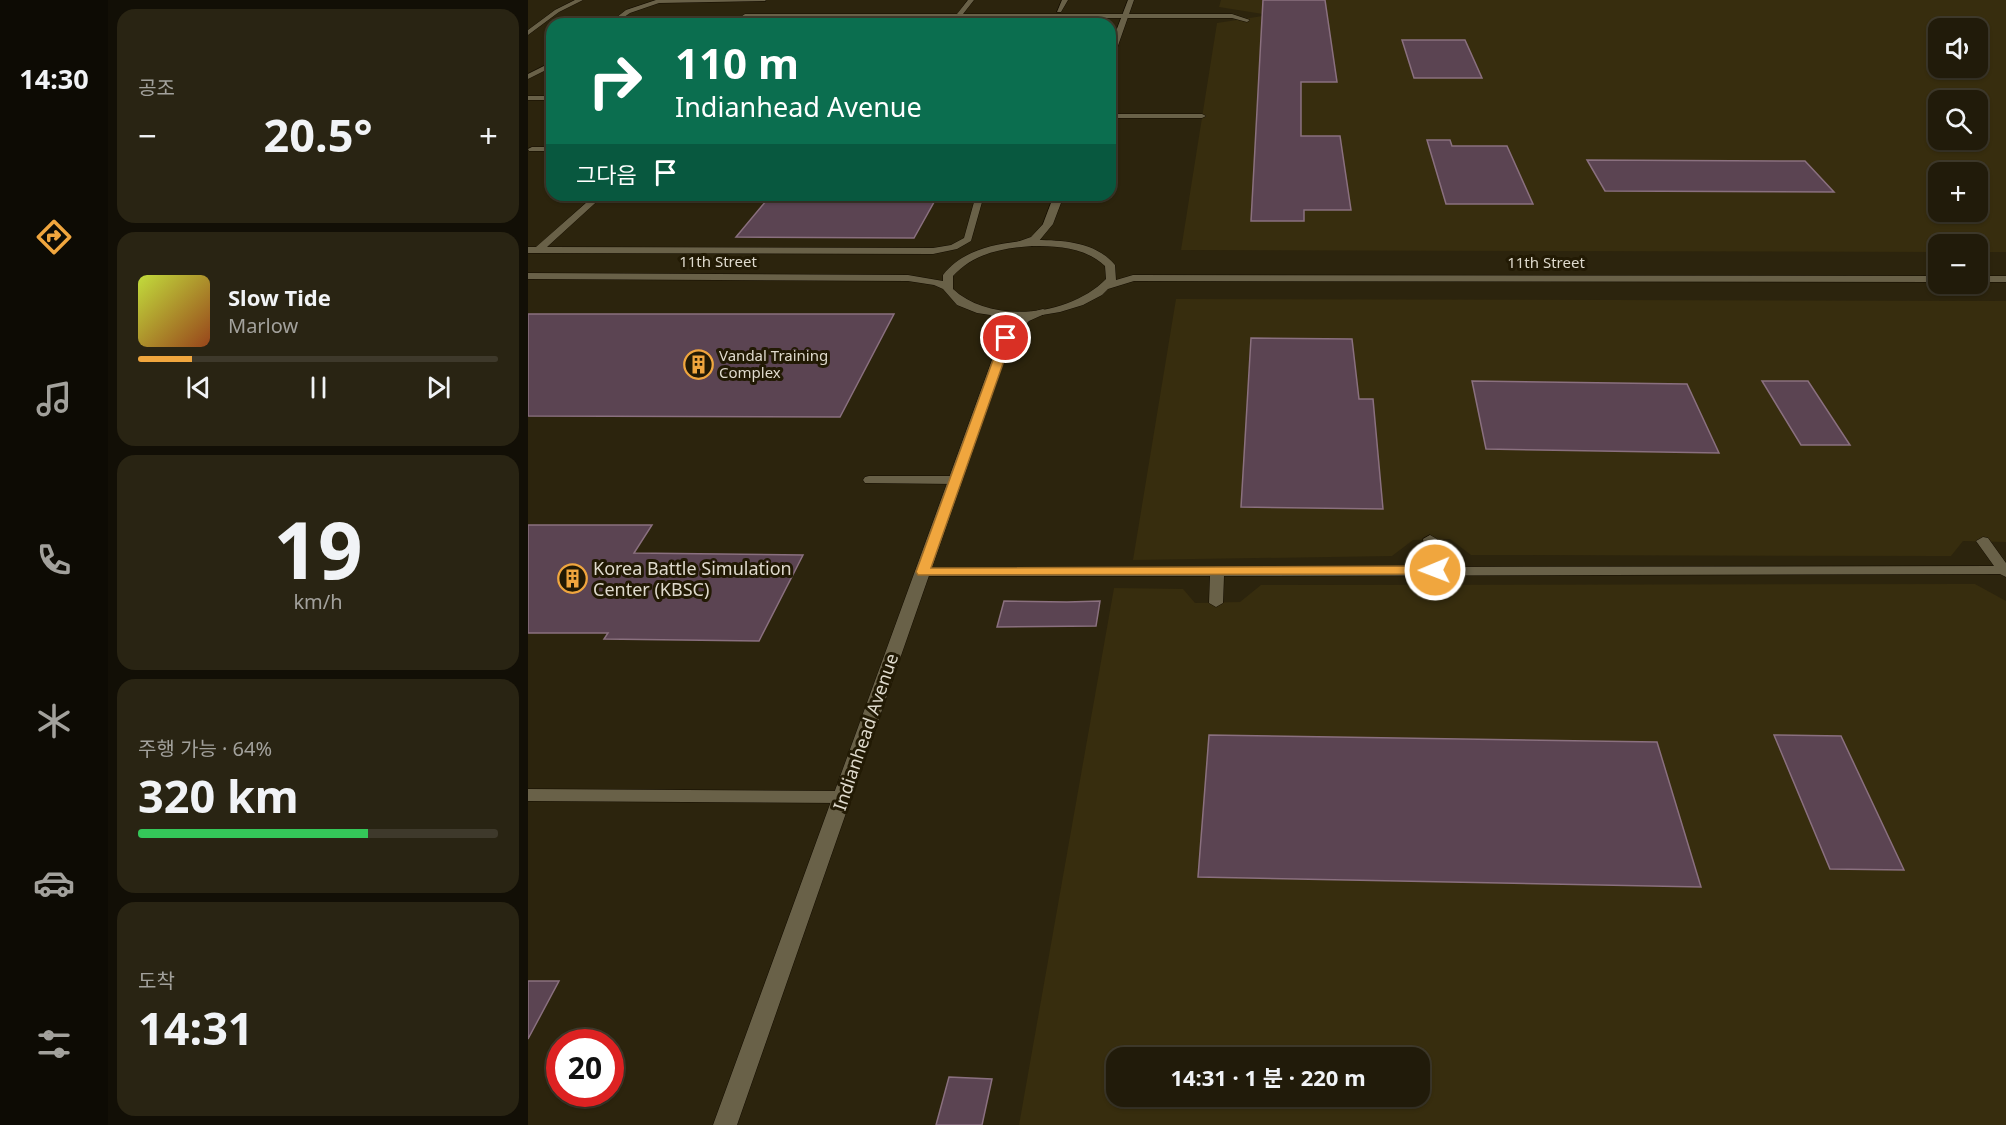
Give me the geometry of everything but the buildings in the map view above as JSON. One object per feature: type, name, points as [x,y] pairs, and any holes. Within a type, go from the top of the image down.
[{"type":"main road","points":[[1116,41],[1131,0]]},
{"type":"main road","points":[[909,278],[956,267],[982,253],[1035,239],[1048,224],[1057,201]]},
{"type":"main road","points":[[1048,224],[1048,233],[1066,245]]},
{"type":"main road","points":[[1021,244],[1066,245],[1098,255],[1112,268],[1136,276],[1153,278]]},
{"type":"main road","points":[[946,287],[948,275],[956,267]]},
{"type":"main road","points":[[1107,286],[1113,277],[1112,268]]},
{"type":"main road","name":"11th Street","points":[[528,276],[909,278]]},
{"type":"main road","points":[[909,278],[937,282],[946,287],[961,303],[993,312],[1043,312]]},
{"type":"main road","points":[[1006,338],[1025,319],[1080,303],[1107,286],[1133,278],[1153,278]]},
{"type":"main road","name":"11th Street","points":[[1153,278],[1928,279]]},
{"type":"main road","points":[[1988,279],[2006,279]]},
{"type":"main road","points":[[993,312],[1008,325],[1006,338]]},
{"type":"main road","name":"Indianhead Avenue","points":[[725,1125],[1006,338]]},
{"type":"lane","points":[[548,18],[580,0]]},
{"type":"lane","points":[[959,16],[971,0]]},
{"type":"lane","points":[[1056,18],[1065,0]]},
{"type":"lane","points":[[616,18],[632,9],[660,1],[764,1]]},
{"type":"lane","points":[[764,1],[743,18],[1058,14],[1233,16],[1247,20]]},
{"type":"lane","points":[[1233,16],[1247,10]]},
{"type":"lane","points":[[528,33],[546,19]]},
{"type":"lane","points":[[528,77],[546,67]]},
{"type":"lane","points":[[528,98],[546,98]]},
{"type":"lane","points":[[1116,116],[1202,116]]},
{"type":"lane","points":[[532,149],[546,149]]},
{"type":"lane","points":[[528,259],[533,250],[593,201]]},
{"type":"lane","points":[[533,250],[933,251],[954,247],[968,239],[978,201]]},
{"type":"lane","points":[[869,480],[955,480]]},
{"type":"lane","points":[[1430,539],[1435,570]]},
{"type":"lane","points":[[1983,541],[2005,571]]},
{"type":"lane","points":[[923,572],[2005,571]]},
{"type":"lane","points":[[1216,603],[1217,573]]},
{"type":"lane","points":[[528,795],[844,797]]},
{"type":"shaded area","points":[[1221,0],[2006,0],[2006,252],[1988,252],[1988,234],[1928,234],[1928,252],[1181,250],[1217,23],[1269,15],[1219,7]]},
{"type":"shaded area","points":[[1176,299],[2006,301],[2006,542],[1963,541],[1951,556],[1471,555],[1450,539],[1413,540],[1392,556],[1133,560]]},
{"type":"shaded area","points":[[1975,584],[2006,601],[2006,1125],[1019,1125],[1114,588],[1183,589],[1195,603],[1240,602],[1261,585]]},
{"type":"place","name":"Vandal Training Complex","points":[[698,365]]},
{"type":"place","name":"Korea Battle Simulation Center (KBSC)","points":[[572,579]]},
{"type":"route","points":[[1006,338],[923,572],[1217,573],[1435,570]]}]
